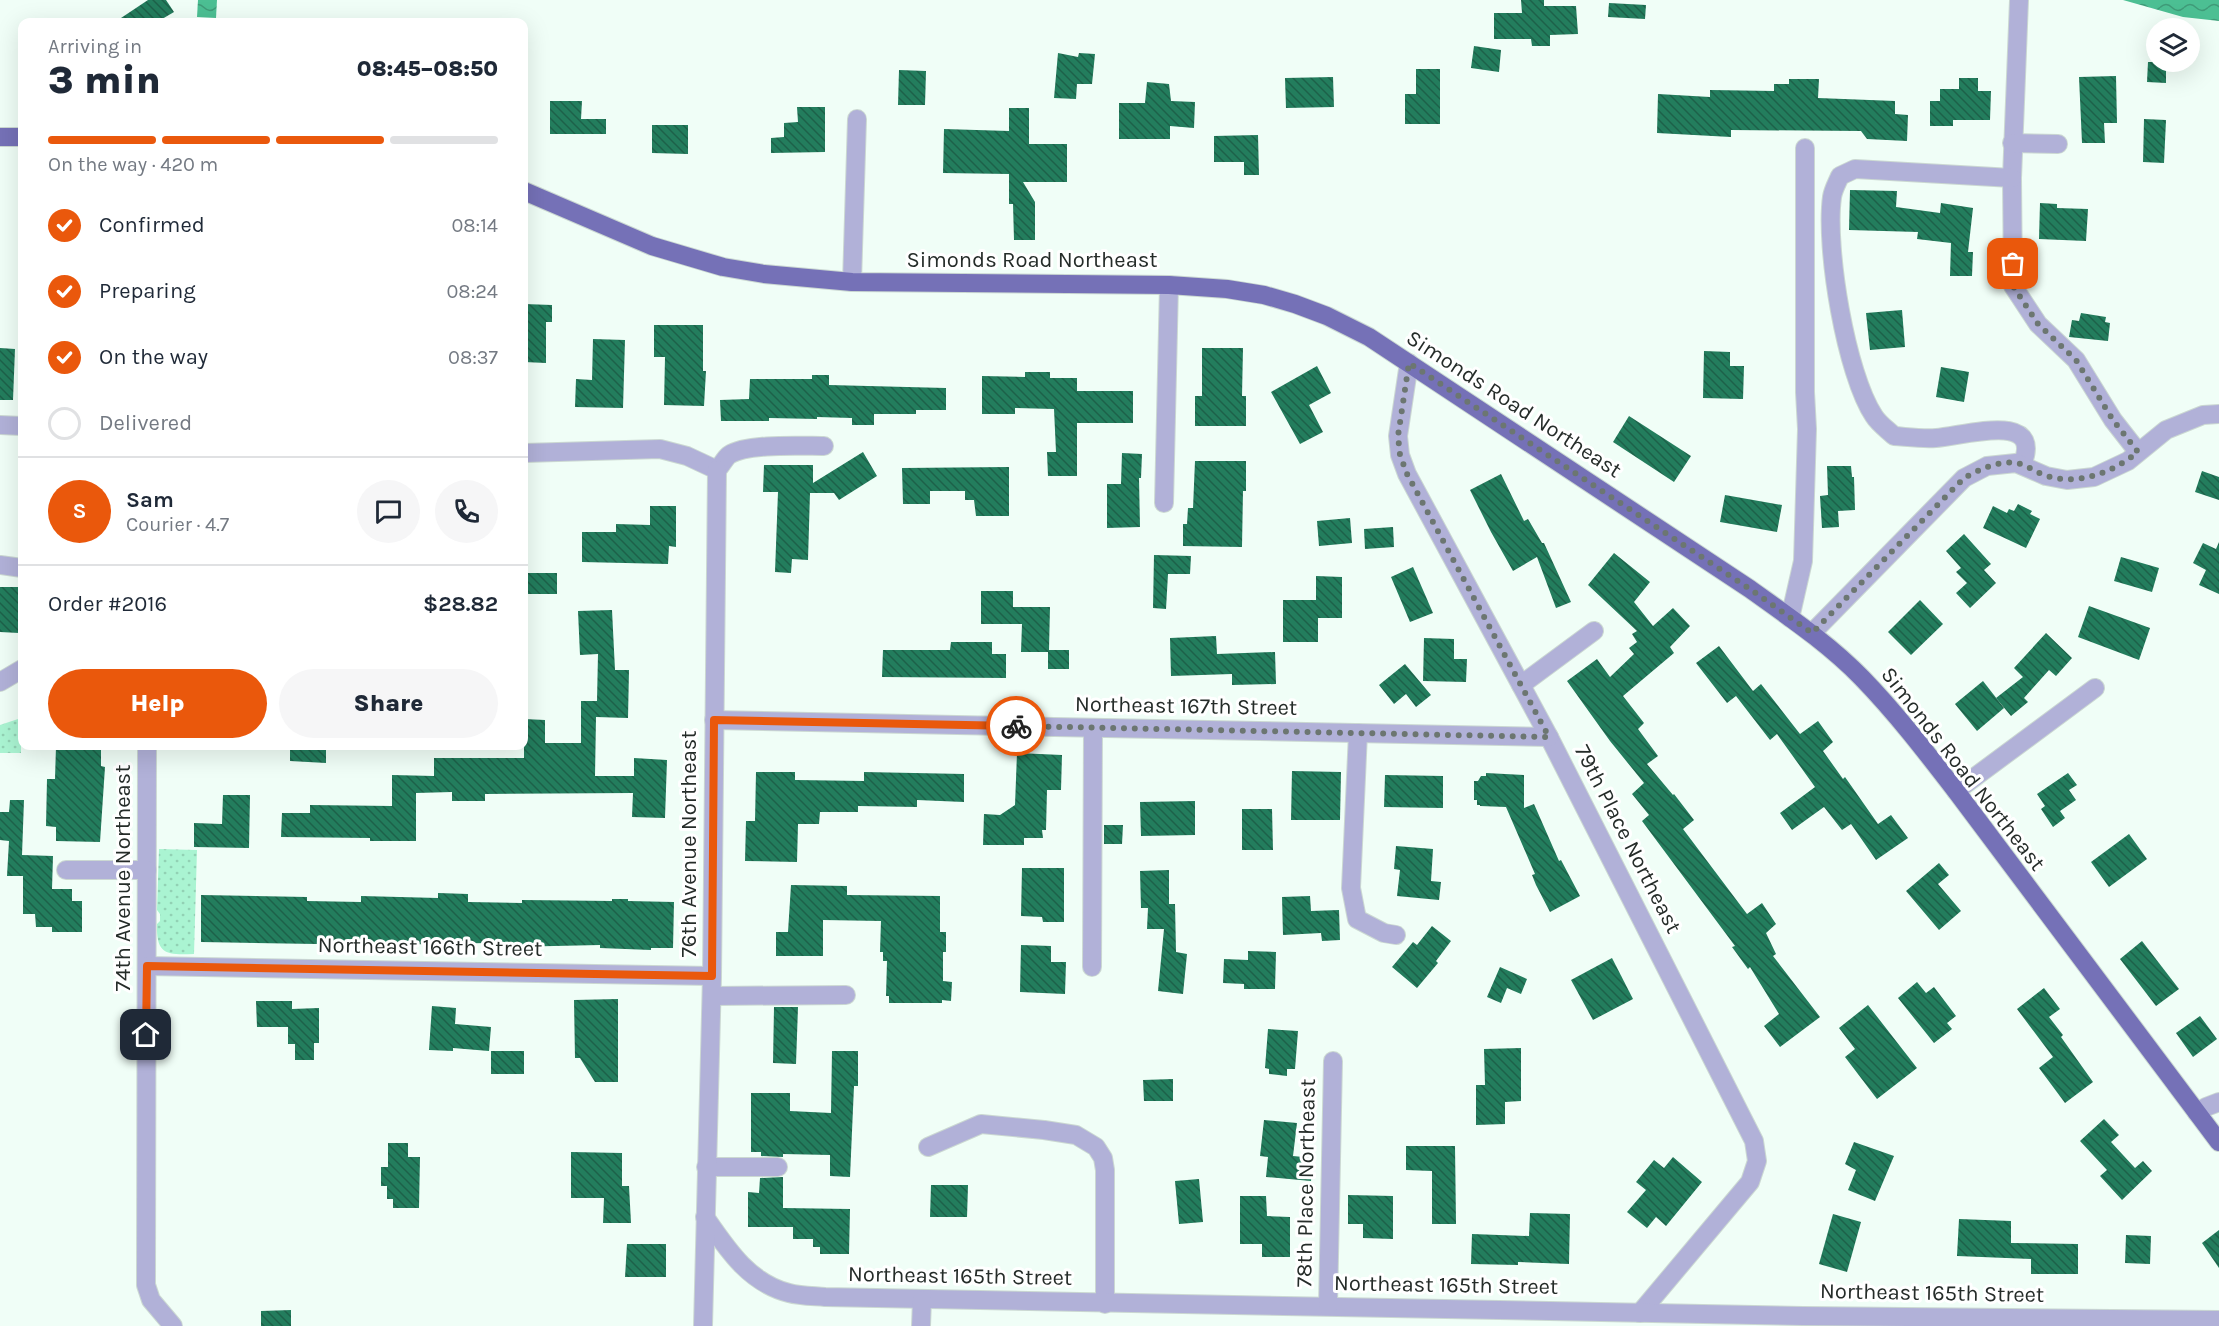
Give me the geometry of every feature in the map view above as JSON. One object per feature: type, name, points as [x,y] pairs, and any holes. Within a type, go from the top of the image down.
[{"type":"main road","points":[[0,137],[18,137]]},
{"type":"main road","name":"Simonds Road Northeast","points":[[528,193],[628,237],[723,267],[764,274],[852,282],[1169,285],[1227,289],[1264,295],[1295,304],[1327,316],[1369,337],[1750,589],[1812,633],[1861,677],[1913,736],[1956,791],[2219,1142]]},
{"type":"street","points":[[2019,0],[2012,142],[2013,286],[2038,324],[2076,360],[2113,420],[2138,452]]},
{"type":"street","points":[[852,282],[857,118]]},
{"type":"street","points":[[2012,142],[2058,144]]},
{"type":"street","points":[[1790,618],[1803,561],[1808,429],[1805,392],[1805,148]]},
{"type":"street","points":[[2012,178],[1855,169],[1840,176],[1832,194],[1830,226],[1840,310],[1857,378],[1875,417],[1894,436],[1937,438],[2007,430],[2018,435],[2025,443],[2027,455],[2022,465]]},
{"type":"street","points":[[1164,503],[1169,285]]},
{"type":"street","name":"79th Place Northeast","points":[[1409,363],[1398,436],[1400,455],[1407,474],[1549,737],[1754,1141],[1757,1161],[1750,1182],[1640,1313]]},
{"type":"street","points":[[1812,633],[1964,478],[1987,466],[2016,463],[2046,476],[2067,480],[2094,477],[2128,461],[2166,430],[2204,416],[2219,414]]},
{"type":"street","points":[[0,425],[18,426]]},
{"type":"street","points":[[528,453],[660,449],[687,456],[717,470],[729,455],[747,450],[777,446],[824,446]]},
{"type":"street","name":"76th Avenue Northeast","points":[[703,1326],[712,996],[717,470]]},
{"type":"street","points":[[0,565],[18,567]]},
{"type":"street","points":[[1521,685],[1594,631]]},
{"type":"street","points":[[0,682],[18,671]]},
{"type":"street","points":[[1956,791],[2095,688]]},
{"type":"street","name":"Northeast 167th Street","points":[[714,720],[1549,737]]},
{"type":"street","points":[[1092,967],[1093,728]]},
{"type":"street","points":[[1358,733],[1351,888],[1357,919],[1384,933],[1396,935]]},
{"type":"street","name":"74th Avenue Northeast","points":[[147,750],[146,1285],[151,1299],[173,1326]]},
{"type":"street","points":[[66,870],[147,870]]},
{"type":"street","name":"Northeast 166th Street","points":[[147,966],[712,976]]},
{"type":"street","points":[[712,996],[846,995]]},
{"type":"street","name":"78th Place Northeast","points":[[1328,1306],[1333,1061]]},
{"type":"street","points":[[2197,1113],[2219,1102]]},
{"type":"street","points":[[928,1147],[981,1124],[1076,1135],[1096,1147],[1103,1158],[1105,1170],[1105,1304]]},
{"type":"street","points":[[706,1167],[778,1167]]},
{"type":"street","name":"Northeast 165th Street","points":[[705,1217],[740,1264],[764,1284],[789,1293],[922,1300],[1328,1306],[1428,1318],[1640,1313],[1802,1321],[2162,1323],[2219,1320]]},
{"type":"street","points":[[921,1326],[922,1300]]},
{"type":"shaded area","points":[[18,719],[18,750],[21,750],[21,753],[0,753],[0,725]]},
{"type":"shaded area","points":[[159,849],[197,850],[194,954],[170,953],[161,947],[159,942],[157,924],[160,921],[160,914],[157,910]]},
{"type":"water","points":[[198,0],[217,0],[216,18],[197,17]]},
{"type":"water","points":[[2123,0],[2219,0],[2219,21],[2183,17]]},
{"type":"building","points":[[148,0],[166,0],[174,12],[164,18],[121,18]]},
{"type":"building","points":[[1521,0],[1544,0],[1544,6],[1576,6],[1578,34],[1550,35],[1550,46],[1532,46],[1531,39],[1494,39],[1494,13],[1522,13]]},
{"type":"building","points":[[1609,3],[1646,5],[1645,19],[1608,17]]},
{"type":"building","points":[[1474,46],[1501,50],[1499,72],[1471,68]]},
{"type":"building","points":[[1058,53],[1078,57],[1079,53],[1095,54],[1092,84],[1077,84],[1076,99],[1054,98]]},
{"type":"building","points":[[1416,69],[1440,69],[1440,124],[1405,124],[1405,94],[1416,94]]},
{"type":"building","points":[[899,70],[926,71],[925,105],[898,105]]},
{"type":"building","points":[[2148,72],[2166,72],[2166,83],[2147,82]]},
{"type":"building","points":[[2116,76],[2117,123],[2104,123],[2105,143],[2082,143],[2079,77]]},
{"type":"building","points":[[1333,77],[1334,107],[1286,108],[1285,78]]},
{"type":"building","points":[[1959,78],[1978,78],[1978,91],[1991,91],[1990,120],[1953,120],[1953,126],[1930,126],[1930,101],[1940,101],[1940,89],[1959,89]]},
{"type":"building","points":[[1789,79],[1819,79],[1818,98],[1895,101],[1895,114],[1908,115],[1907,141],[1867,139],[1861,131],[1731,130],[1731,137],[1657,133],[1658,94],[1710,97],[1710,90],[1774,91],[1774,84],[1789,84]]},
{"type":"building","points":[[1147,82],[1169,84],[1171,101],[1195,102],[1194,128],[1170,126],[1170,139],[1119,139],[1119,103],[1145,103]]},
{"type":"building","points":[[550,101],[582,101],[581,119],[606,119],[606,134],[550,134]]},
{"type":"building","points":[[797,107],[825,107],[825,152],[771,153],[771,138],[784,137],[784,123],[798,122]]},
{"type":"building","points":[[1009,108],[1029,108],[1029,144],[1067,144],[1067,182],[1023,182],[1035,202],[1035,240],[1014,240],[1013,204],[1009,204],[1009,174],[943,173],[944,129],[1009,131]]},
{"type":"building","points":[[2144,119],[2166,120],[2164,163],[2143,162]]},
{"type":"building","points":[[652,125],[688,125],[688,154],[652,153]]},
{"type":"building","points":[[1258,135],[1259,175],[1244,175],[1244,162],[1214,162],[1214,136]]},
{"type":"building","points":[[1850,190],[1897,191],[1896,207],[1940,213],[1941,203],[1973,208],[1968,252],[1973,252],[1972,276],[1950,276],[1951,243],[1917,239],[1918,232],[1849,230]]},
{"type":"building","points":[[2040,203],[2057,204],[2057,208],[2088,209],[2086,241],[2039,239]]},
{"type":"building","points":[[528,304],[552,305],[552,322],[546,322],[546,363],[528,362]]},
{"type":"building","points":[[1902,310],[1905,347],[1870,350],[1866,313]]},
{"type":"building","points":[[2081,313],[2106,317],[2105,322],[2110,323],[2108,341],[2069,337],[2072,320],[2079,321]]},
{"type":"building","points":[[654,325],[703,325],[703,371],[706,371],[704,406],[664,405],[665,357],[654,357]]},
{"type":"building","points":[[593,339],[625,340],[623,408],[575,407],[576,379],[592,380]]},
{"type":"building","points":[[0,348],[15,349],[13,400],[0,400]]},
{"type":"building","points":[[1202,348],[1243,348],[1242,396],[1246,396],[1246,426],[1195,426],[1195,396],[1202,396]]},
{"type":"building","points":[[1704,351],[1730,352],[1730,366],[1744,366],[1743,399],[1703,398]]},
{"type":"building","points":[[1317,366],[1331,393],[1309,405],[1323,432],[1300,444],[1271,392]]},
{"type":"building","points":[[1941,367],[1969,372],[1964,402],[1936,397]]},
{"type":"building","points":[[1025,372],[1050,372],[1050,378],[1077,378],[1077,391],[1133,391],[1133,423],[1077,423],[1077,476],[1048,476],[1047,452],[1056,452],[1054,409],[1015,408],[1015,414],[982,414],[982,376],[1025,377]]},
{"type":"building","points":[[812,375],[829,375],[829,385],[946,388],[946,410],[916,410],[916,414],[874,414],[874,425],[852,425],[852,418],[817,417],[817,419],[769,418],[769,421],[721,421],[720,400],[749,399],[750,379],[812,379]]},
{"type":"building","points":[[1629,416],[1691,456],[1674,482],[1613,442]]},
{"type":"building","points":[[863,452],[877,476],[839,500],[834,493],[810,493],[808,560],[792,559],[791,573],[775,572],[778,492],[763,492],[764,465],[813,465],[813,483]]},
{"type":"building","points":[[1122,453],[1142,454],[1141,478],[1139,478],[1140,527],[1107,528],[1107,484],[1121,484]]},
{"type":"building","points":[[1195,461],[1246,461],[1242,547],[1183,546],[1183,524],[1187,524],[1188,508],[1193,508]]},
{"type":"building","points":[[1827,466],[1851,466],[1852,477],[1854,477],[1855,510],[1838,511],[1839,527],[1822,528],[1820,496],[1828,495]]},
{"type":"building","points":[[1009,467],[1009,516],[976,516],[974,500],[965,500],[965,491],[930,491],[930,504],[903,504],[902,468]]},
{"type":"building","points":[[2202,471],[2219,477],[2219,500],[2195,492]]},
{"type":"building","points":[[1501,474],[1524,521],[1528,519],[1544,543],[1571,602],[1556,608],[1537,557],[1513,571],[1491,532],[1470,490]]},
{"type":"building","points":[[1725,495],[1782,505],[1777,532],[1720,522]]},
{"type":"building","points":[[2018,504],[2032,511],[2030,514],[2040,519],[2026,548],[1983,528],[1993,506],[2007,513],[2009,509],[2014,511]]},
{"type":"building","points":[[650,506],[676,506],[676,547],[669,546],[668,564],[582,562],[582,532],[616,532],[616,524],[650,525]]},
{"type":"building","points":[[1350,518],[1352,543],[1319,546],[1317,521]]},
{"type":"building","points":[[1393,527],[1394,547],[1365,549],[1364,529]]},
{"type":"building","points":[[1964,534],[1991,564],[1984,570],[1996,583],[1970,608],[1956,593],[1967,583],[1956,572],[1961,568],[1946,551]]},
{"type":"building","points":[[2219,542],[2219,594],[2199,585],[2206,570],[2193,563],[2203,543],[2216,549]]},
{"type":"building","points":[[1614,553],[1650,582],[1634,602],[1653,626],[1673,608],[1690,626],[1670,647],[1674,653],[1623,696],[1644,723],[1638,729],[1658,756],[1647,764],[1694,820],[1683,829],[1747,914],[1762,903],[1776,924],[1766,933],[1776,954],[1773,956],[1820,1017],[1780,1047],[1764,1026],[1779,1014],[1750,967],[1748,969],[1732,947],[1735,946],[1642,821],[1649,815],[1632,794],[1644,783],[1610,741],[1567,681],[1597,659],[1610,677],[1634,654],[1629,648],[1637,642],[1632,634],[1637,631],[1588,585]]},
{"type":"building","points":[[1154,555],[1191,556],[1190,574],[1168,574],[1166,609],[1153,608]]},
{"type":"building","points":[[2121,557],[2159,568],[2152,592],[2114,581]]},
{"type":"building","points":[[1413,567],[1433,613],[1410,622],[1391,577]]},
{"type":"building","points":[[528,573],[557,573],[557,594],[528,594]]},
{"type":"building","points":[[1316,576],[1342,577],[1342,618],[1318,618],[1318,642],[1283,642],[1283,600],[1316,600]]},
{"type":"building","points":[[0,587],[18,587],[18,633],[0,632]]},
{"type":"building","points":[[981,591],[1013,591],[1013,607],[1050,607],[1049,650],[1069,650],[1069,669],[1048,669],[1048,652],[1021,652],[1022,624],[981,624]]},
{"type":"building","points":[[1920,600],[1943,624],[1911,655],[1888,632]]},
{"type":"building","points":[[2089,606],[2150,628],[2139,660],[2078,637]]},
{"type":"building","points":[[612,610],[615,670],[629,670],[628,718],[596,717],[595,776],[634,776],[634,758],[667,760],[665,818],[632,817],[633,793],[485,794],[485,801],[452,801],[452,792],[416,793],[416,841],[281,837],[282,813],[310,813],[310,805],[392,806],[392,775],[434,776],[434,758],[524,758],[524,750],[528,750],[528,719],[545,720],[545,743],[581,743],[581,701],[597,701],[598,654],[580,655],[578,611]]},
{"type":"building","points":[[2046,633],[2072,658],[2056,676],[2049,670],[2024,698],[2028,702],[2011,716],[1996,698],[2023,677],[2014,668]]},
{"type":"building","points":[[1216,636],[1217,654],[1275,652],[1276,684],[1232,685],[1232,674],[1171,676],[1170,638]]},
{"type":"building","points":[[1424,638],[1454,639],[1454,659],[1467,659],[1466,682],[1423,681]]},
{"type":"building","points":[[951,642],[992,642],[992,654],[1006,654],[1006,678],[882,677],[883,650],[950,650]]},
{"type":"building","points":[[1719,646],[1753,691],[1761,684],[1800,734],[1818,721],[1833,742],[1823,751],[1843,779],[1845,777],[1878,824],[1891,815],[1908,838],[1876,860],[1851,824],[1842,830],[1824,807],[1792,830],[1780,813],[1815,787],[1777,734],[1770,740],[1736,696],[1727,703],[1696,663]]},
{"type":"building","points":[[1405,664],[1431,695],[1416,707],[1406,694],[1394,704],[1379,685]]},
{"type":"building","points":[[1983,681],[2004,708],[1977,731],[1955,704]]},
{"type":"building","points":[[56,750],[101,750],[101,766],[105,767],[100,842],[56,841],[56,827],[46,826],[47,779],[55,779]]},
{"type":"building","points":[[290,750],[326,750],[326,763],[290,761]]},
{"type":"building","points":[[1017,753],[1062,755],[1061,790],[1047,790],[1046,830],[1042,830],[1043,838],[1024,838],[1024,845],[983,845],[984,814],[1000,815],[1015,805]]},
{"type":"building","points":[[1292,771],[1341,772],[1340,820],[1291,820]]},
{"type":"building","points":[[756,772],[795,772],[795,780],[864,781],[864,772],[964,774],[964,802],[917,800],[917,807],[858,806],[858,812],[820,812],[819,824],[798,824],[797,862],[745,861],[746,821],[755,821]]},
{"type":"building","points":[[1486,773],[1524,775],[1524,808],[1534,804],[1559,861],[1561,860],[1580,896],[1550,912],[1536,885],[1532,875],[1535,874],[1506,807],[1480,806],[1477,805],[1477,800],[1474,800],[1474,781],[1478,781],[1481,776],[1486,776]]},
{"type":"building","points":[[2068,773],[2077,785],[2069,790],[2076,800],[2060,811],[2065,818],[2053,827],[2041,809],[2045,806],[2037,794]]},
{"type":"building","points":[[1385,775],[1443,776],[1443,808],[1384,807]]},
{"type":"building","points":[[223,795],[250,795],[249,848],[194,847],[194,823],[222,824]]},
{"type":"building","points":[[10,800],[24,800],[22,855],[53,856],[52,889],[72,889],[72,901],[82,901],[82,932],[52,932],[52,927],[36,927],[35,914],[23,914],[23,876],[7,876],[9,841],[0,840],[0,812],[9,812]]},
{"type":"building","points":[[1195,801],[1195,835],[1141,836],[1140,802]]},
{"type":"building","points":[[1242,809],[1272,809],[1273,850],[1242,850]]},
{"type":"building","points":[[1104,825],[1123,825],[1122,844],[1104,844]]},
{"type":"building","points":[[2129,834],[2147,859],[2109,887],[2091,862]]},
{"type":"building","points":[[1396,846],[1433,849],[1431,881],[1441,882],[1439,900],[1397,896],[1400,870],[1394,869]]},
{"type":"building","points":[[1939,863],[1949,875],[1938,884],[1961,911],[1939,930],[1906,891]]},
{"type":"building","points":[[1022,868],[1064,868],[1064,922],[1043,922],[1042,917],[1021,916]]},
{"type":"building","points":[[1169,870],[1169,904],[1175,904],[1176,952],[1187,954],[1183,994],[1158,991],[1164,929],[1147,929],[1148,908],[1141,908],[1140,871]]},
{"type":"building","points":[[791,885],[847,886],[847,895],[940,896],[940,932],[946,932],[943,981],[952,982],[951,1001],[889,1003],[889,996],[886,996],[887,961],[883,961],[883,952],[880,952],[881,921],[823,920],[823,956],[776,956],[776,932],[788,932]]},
{"type":"building","points":[[438,893],[468,894],[468,902],[522,903],[522,900],[612,901],[612,899],[628,899],[628,901],[674,902],[673,948],[651,948],[651,950],[600,948],[600,945],[508,947],[487,946],[487,943],[380,945],[201,942],[201,895],[307,897],[307,901],[361,902],[361,896],[438,898]]},
{"type":"building","points":[[1310,896],[1311,911],[1339,910],[1340,940],[1322,941],[1321,933],[1283,935],[1282,897]]},
{"type":"building","points":[[1432,926],[1451,941],[1436,961],[1438,963],[1417,988],[1392,967],[1413,942],[1417,945]]},
{"type":"building","points":[[2142,941],[2179,989],[2156,1006],[2120,959]]},
{"type":"building","points":[[1021,945],[1051,946],[1051,962],[1066,962],[1065,994],[1020,992]]},
{"type":"building","points":[[1248,951],[1276,952],[1275,989],[1244,989],[1244,984],[1223,983],[1224,959],[1248,960]]},
{"type":"building","points":[[1612,958],[1633,999],[1593,1020],[1571,980]]},
{"type":"building","points":[[1500,967],[1527,979],[1521,994],[1507,988],[1501,1003],[1487,997]]},
{"type":"building","points":[[1917,982],[1926,993],[1934,987],[1956,1016],[1947,1023],[1952,1029],[1934,1043],[1898,998]]},
{"type":"building","points":[[2044,988],[2060,1009],[2049,1017],[2093,1082],[2065,1103],[2039,1068],[2053,1057],[2017,1009]]},
{"type":"building","points":[[618,999],[618,1082],[595,1082],[580,1058],[575,1058],[574,1000]]},
{"type":"building","points":[[256,1001],[292,1001],[292,1009],[319,1008],[319,1043],[314,1043],[314,1060],[295,1060],[295,1044],[288,1044],[288,1027],[257,1027]]},
{"type":"building","points":[[1868,1005],[1917,1068],[1877,1099],[1845,1057],[1855,1049],[1839,1028]]},
{"type":"building","points":[[432,1006],[456,1008],[455,1024],[491,1027],[489,1051],[453,1048],[453,1051],[429,1050]]},
{"type":"building","points":[[774,1007],[798,1007],[796,1064],[773,1063]]},
{"type":"building","points":[[2200,1016],[2217,1039],[2193,1057],[2176,1033]]},
{"type":"building","points":[[1268,1029],[1298,1031],[1295,1069],[1287,1069],[1287,1076],[1269,1074],[1269,1069],[1265,1068]]},
{"type":"building","points":[[1521,1048],[1521,1101],[1505,1102],[1505,1124],[1476,1125],[1476,1085],[1485,1085],[1484,1049]]},
{"type":"building","points":[[491,1051],[524,1051],[524,1074],[491,1074]]},
{"type":"building","points":[[832,1051],[858,1051],[858,1086],[854,1086],[850,1177],[830,1176],[830,1155],[783,1154],[783,1157],[761,1156],[761,1152],[751,1152],[751,1093],[790,1093],[790,1111],[831,1113]]},
{"type":"building","points":[[1173,1079],[1173,1101],[1144,1101],[1143,1080]]},
{"type":"building","points":[[2104,1119],[2119,1135],[2111,1142],[2135,1168],[2143,1161],[2152,1171],[2122,1200],[2100,1176],[2107,1170],[2080,1141]]},
{"type":"building","points":[[1264,1120],[1297,1123],[1293,1156],[1313,1158],[1311,1181],[1266,1177],[1268,1157],[1260,1156]]},
{"type":"building","points":[[1854,1142],[1894,1156],[1875,1201],[1848,1190],[1856,1170],[1845,1164]]},
{"type":"building","points":[[388,1143],[408,1143],[408,1157],[420,1157],[419,1208],[393,1208],[393,1199],[387,1199],[387,1186],[381,1186],[381,1167],[388,1167]]},
{"type":"building","points":[[1406,1146],[1455,1146],[1456,1224],[1432,1224],[1432,1171],[1406,1170]]},
{"type":"building","points":[[571,1152],[622,1153],[622,1186],[629,1186],[631,1223],[603,1223],[604,1198],[571,1198]]},
{"type":"building","points":[[1673,1157],[1702,1182],[1666,1226],[1656,1217],[1647,1228],[1627,1212],[1646,1190],[1636,1182],[1654,1160],[1664,1168]]},
{"type":"building","points":[[783,1177],[783,1208],[850,1209],[849,1254],[820,1254],[820,1247],[813,1247],[813,1239],[793,1239],[793,1227],[748,1227],[748,1192],[759,1193],[760,1178]]},
{"type":"building","points":[[1199,1179],[1203,1222],[1179,1224],[1175,1181]]},
{"type":"building","points":[[931,1185],[968,1185],[967,1217],[930,1217]]},
{"type":"building","points":[[1348,1195],[1393,1196],[1393,1239],[1363,1238],[1363,1224],[1348,1224]]},
{"type":"building","points":[[1240,1196],[1266,1196],[1267,1216],[1290,1217],[1290,1257],[1262,1257],[1262,1244],[1240,1244]]},
{"type":"building","points":[[1530,1213],[1570,1214],[1569,1264],[1518,1262],[1518,1265],[1471,1264],[1472,1234],[1529,1236]]},
{"type":"building","points":[[1833,1214],[1861,1222],[1847,1272],[1819,1264]]},
{"type":"building","points":[[1959,1219],[2011,1221],[2011,1243],[2078,1244],[2078,1274],[2031,1274],[2031,1259],[1957,1256]]},
{"type":"building","points":[[2219,1230],[2219,1268],[2202,1243]]},
{"type":"building","points":[[2126,1235],[2151,1236],[2150,1264],[2125,1263]]},
{"type":"building","points":[[627,1244],[666,1244],[666,1277],[625,1277]]},
{"type":"building","points":[[291,1310],[291,1326],[261,1326],[261,1311]]},
{"type":"way so far","points":[[1016,726],[1549,737],[1407,474],[1400,455],[1398,436],[1409,363],[1750,589],[1812,633],[1964,478],[1987,466],[2016,463],[2046,476],[2067,480],[2094,477],[2128,461],[2138,452],[2113,420],[2076,360],[2038,324],[2013,286],[2013,264]]},
{"type":"route","points":[[146,1035],[147,966],[712,976],[714,720],[1016,726]]}]
